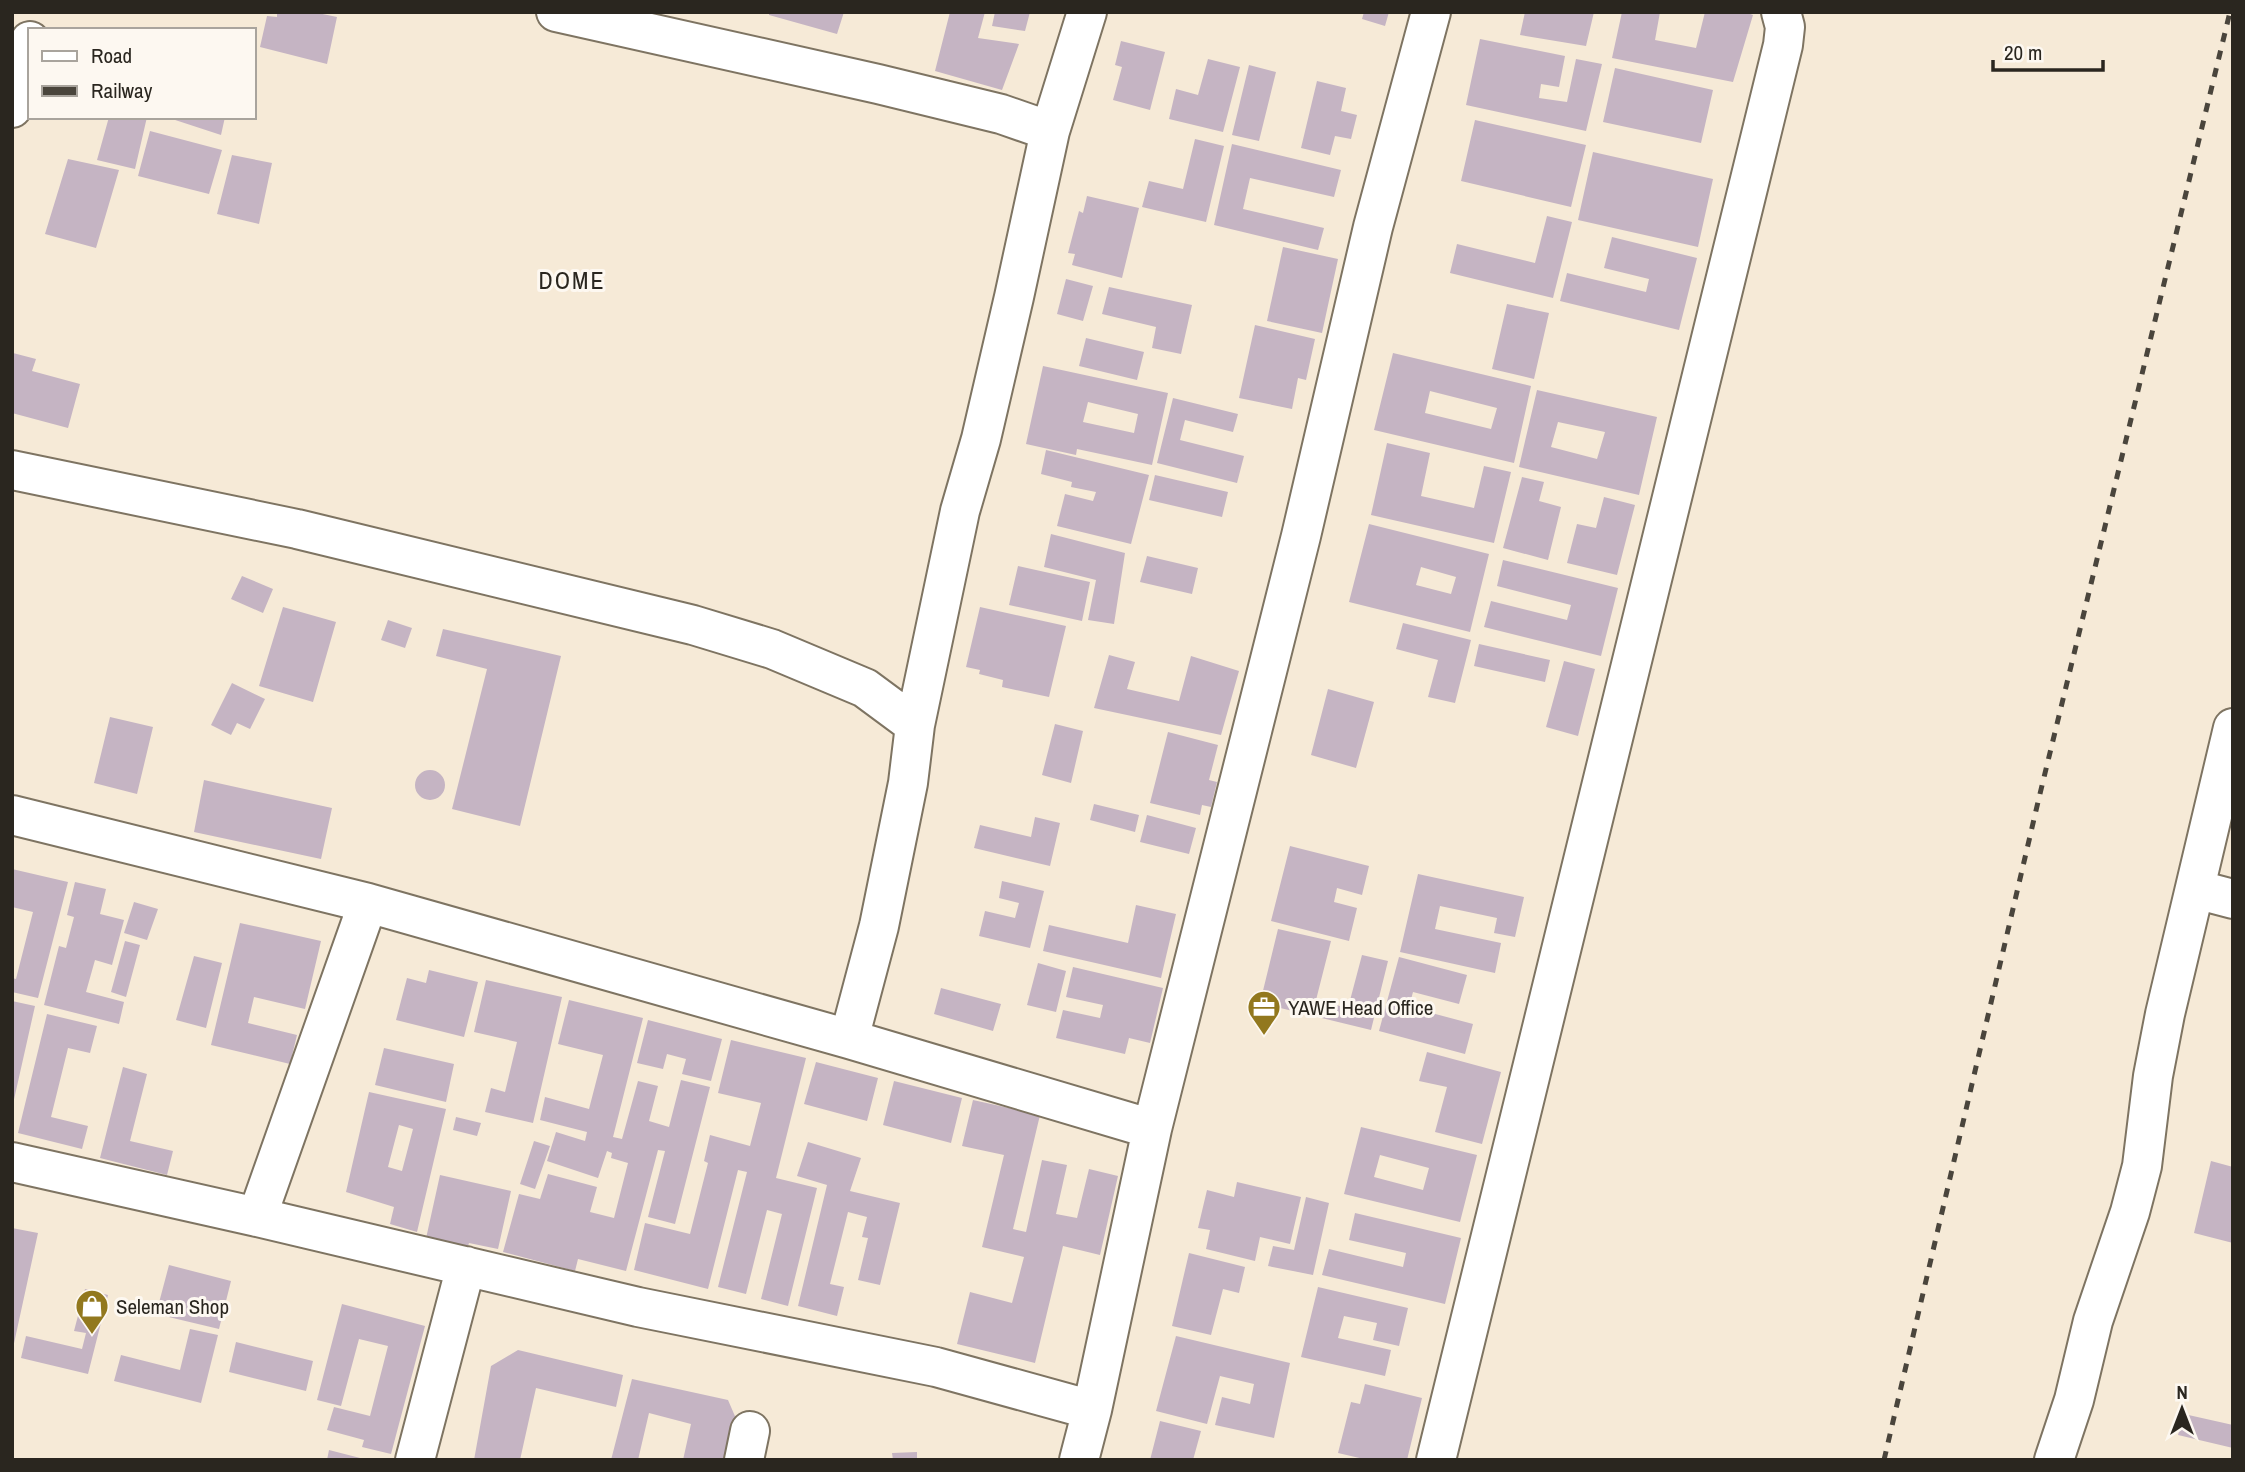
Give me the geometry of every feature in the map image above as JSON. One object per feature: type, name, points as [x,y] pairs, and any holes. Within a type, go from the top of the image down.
[{"type":"street","points":[[556,12],[878,84],[1001,114],[1050,131]]},
{"type":"street","points":[[849,1039],[880,926],[908,783],[915,725],[960,511],[1002,349],[1050,131],[1087,12]]},
{"type":"street","points":[[1079,1460],[1152,1129],[1301,536],[1373,227],[1431,12]]},
{"type":"street","points":[[1436,1460],[1783,45],[1781,12]]},
{"type":"street","points":[[12,108],[28,48]]},
{"type":"street","points":[[12,470],[297,529],[693,625],[772,649],[866,688],[915,725]]},
{"type":"street","points":[[2054,1460],[2074,1400],[2093,1321],[2130,1212],[2142,1166],[2155,1063],[2233,728]]},
{"type":"street","points":[[12,815],[368,903],[849,1039],[1152,1129]]},
{"type":"street","points":[[2195,889],[2233,899]]},
{"type":"street","points":[[257,1217],[368,903]]},
{"type":"street","points":[[12,1162],[638,1307],[936,1367],[1092,1410]]},
{"type":"street","points":[[415,1460],[466,1266]]},
{"type":"building","points":[[277,12],[313,12],[337,17],[327,64],[260,47],[267,16],[277,17]]},
{"type":"building","points":[[769,12],[844,12],[837,34],[769,15]]},
{"type":"building","points":[[950,12],[985,12],[978,38],[1019,44],[1002,90],[935,71]]},
{"type":"building","points":[[995,12],[1030,12],[1025,31],[992,26]]},
{"type":"building","points":[[1364,12],[1389,12],[1385,26],[1362,19]]},
{"type":"building","points":[[1525,12],[1594,12],[1586,46],[1520,35]]},
{"type":"building","points":[[1622,12],[1660,12],[1655,40],[1696,48],[1705,12],[1745,12],[1753,15],[1733,82],[1612,58]]},
{"type":"building","points":[[1480,39],[1565,56],[1559,87],[1541,84],[1539,98],[1567,102],[1576,59],[1602,64],[1586,131],[1466,105]]},
{"type":"building","points":[[1121,41],[1165,52],[1150,110],[1113,100],[1122,67],[1115,65]]},
{"type":"building","points":[[1208,59],[1240,67],[1223,132],[1169,119],[1176,89],[1198,95]]},
{"type":"building","points":[[1249,65],[1276,72],[1259,141],[1232,135]]},
{"type":"building","points":[[1615,68],[1713,90],[1701,143],[1603,122]]},
{"type":"building","points":[[1317,81],[1346,88],[1341,111],[1357,115],[1351,139],[1335,136],[1330,155],[1301,148]]},
{"type":"building","points":[[108,119],[147,119],[135,169],[97,160]]},
{"type":"building","points":[[172,119],[225,119],[221,135]]},
{"type":"building","points":[[1475,120],[1586,145],[1571,207],[1461,181]]},
{"type":"building","points":[[150,131],[222,150],[209,194],[138,176]]},
{"type":"building","points":[[1195,139],[1224,146],[1206,222],[1142,207],[1149,181],[1183,189]]},
{"type":"building","points":[[1232,144],[1341,170],[1334,197],[1250,178],[1243,209],[1324,228],[1318,250],[1214,225]]},
{"type":"building","points":[[1593,152],[1713,179],[1698,247],[1578,220]]},
{"type":"building","points":[[232,155],[272,163],[259,224],[217,214]]},
{"type":"building","points":[[68,159],[119,170],[96,248],[45,234]]},
{"type":"building","points":[[1087,196],[1139,208],[1122,278],[1072,265],[1075,254],[1068,253],[1079,211],[1083,213]]},
{"type":"building","points":[[1547,216],[1572,222],[1553,298],[1450,273],[1457,244],[1535,263]]},
{"type":"building","points":[[1612,237],[1697,258],[1679,330],[1560,301],[1567,273],[1646,292],[1649,279],[1604,268]]},
{"type":"building","points":[[1283,247],[1338,259],[1322,333],[1267,321]]},
{"type":"building","points":[[1066,279],[1093,286],[1083,321],[1057,314]]},
{"type":"building","points":[[1109,287],[1192,305],[1181,354],[1152,348],[1156,327],[1102,314]]},
{"type":"building","points":[[1507,304],[1549,313],[1534,379],[1492,369]]},
{"type":"building","points":[[1255,325],[1315,339],[1306,380],[1298,378],[1292,409],[1239,398]]},
{"type":"building","points":[[1086,338],[1144,352],[1137,380],[1079,366]]},
{"type":"building","points":[[13,353],[36,359],[32,371],[80,384],[68,428],[12,413]]},
{"type":"building","points":[[1393,353],[1531,386],[1514,463],[1374,430]],"holes":[[[1430,391],[1497,408],[1491,429],[1425,413]]]},
{"type":"building","points":[[1043,366],[1168,393],[1152,465],[1077,449],[1076,455],[1026,444]],"holes":[[[1088,402],[1138,414],[1134,433],[1083,422]]]},
{"type":"building","points":[[1537,390],[1657,417],[1639,495],[1519,467]],"holes":[[[1558,422],[1605,432],[1597,459],[1551,447]]]},
{"type":"building","points":[[1173,398],[1238,414],[1233,432],[1185,420],[1180,440],[1244,456],[1237,483],[1157,463]]},
{"type":"building","points":[[1387,443],[1430,453],[1421,496],[1474,508],[1484,466],[1511,472],[1494,543],[1371,515]]},
{"type":"building","points":[[1046,450],[1149,475],[1131,544],[1057,526],[1065,494],[1093,501],[1096,492],[1071,487],[1072,482],[1041,474]]},
{"type":"building","points":[[1155,475],[1228,492],[1222,517],[1149,500]]},
{"type":"building","points":[[1522,477],[1544,482],[1539,501],[1561,507],[1548,560],[1503,548]]},
{"type":"building","points":[[1604,497],[1635,505],[1617,575],[1567,563],[1577,524],[1596,528]]},
{"type":"building","points":[[1369,524],[1489,554],[1470,632],[1349,602]],"holes":[[[1421,567],[1456,577],[1451,594],[1416,585]]]},
{"type":"building","points":[[1051,534],[1125,553],[1114,624],[1088,620],[1096,580],[1044,567]]},
{"type":"building","points":[[1147,556],[1198,568],[1192,594],[1140,582]]},
{"type":"building","points":[[1503,560],[1618,588],[1601,656],[1484,627],[1491,601],[1567,620],[1571,605],[1497,586]]},
{"type":"building","points":[[1018,566],[1090,582],[1082,621],[1009,605]]},
{"type":"building","points":[[242,576],[273,589],[263,613],[231,599]]},
{"type":"building","points":[[283,607],[336,622],[313,702],[259,686]]},
{"type":"building","points":[[980,607],[1066,626],[1049,697],[1002,687],[1003,680],[979,674],[980,670],[966,667]]},
{"type":"building","points":[[388,620],[412,628],[405,648],[381,640]]},
{"type":"building","points":[[1403,623],[1471,640],[1455,703],[1428,697],[1438,660],[1396,649]]},
{"type":"building","points":[[443,629],[561,656],[520,826],[452,809],[487,669],[436,656]]},
{"type":"building","points":[[1479,644],[1550,660],[1545,682],[1474,666]]},
{"type":"building","points":[[1109,655],[1135,662],[1127,689],[1179,701],[1191,656],[1239,671],[1221,735],[1094,708]]},
{"type":"building","points":[[1564,661],[1595,669],[1578,736],[1546,727]]},
{"type":"building","points":[[232,683],[265,699],[250,729],[237,723],[231,735],[211,725]]},
{"type":"building","points":[[1328,689],[1374,702],[1356,768],[1311,755]]},
{"type":"building","points":[[110,717],[153,727],[137,794],[94,783]]},
{"type":"building","points":[[1055,724],[1083,731],[1071,783],[1042,775]]},
{"type":"building","points":[[1168,732],[1218,745],[1209,780],[1217,782],[1211,807],[1202,805],[1200,815],[1150,803]]},
{"type":"building","points":[[430,770],[440,775],[445,785],[440,795],[430,800],[420,795],[415,785],[420,775]]},
{"type":"building","points":[[204,780],[332,808],[321,859],[194,832]]},
{"type":"building","points":[[1094,804],[1139,815],[1135,832],[1090,820]]},
{"type":"building","points":[[1147,815],[1196,828],[1189,854],[1140,842]]},
{"type":"building","points":[[1035,817],[1060,823],[1050,866],[974,848],[980,825],[1031,837]]},
{"type":"building","points":[[1290,846],[1369,866],[1362,895],[1337,888],[1334,902],[1357,908],[1349,941],[1271,921]]},
{"type":"building","points":[[12,869],[68,882],[38,998],[12,992],[12,978],[16,979],[33,912],[12,907]]},
{"type":"building","points":[[1418,874],[1524,897],[1515,937],[1494,933],[1497,918],[1440,906],[1435,929],[1501,943],[1495,973],[1400,952]]},
{"type":"building","points":[[1002,881],[1044,891],[1030,948],[979,936],[985,911],[1015,918],[1019,903],[999,898]]},
{"type":"building","points":[[75,882],[106,889],[100,914],[124,920],[112,965],[95,960],[86,992],[124,1002],[119,1024],[44,1005],[59,946],[66,948],[74,917],[67,915]]},
{"type":"building","points":[[134,902],[158,909],[147,940],[124,933]]},
{"type":"building","points":[[1136,905],[1176,914],[1161,978],[1043,951],[1049,925],[1128,943]]},
{"type":"building","points":[[240,923],[321,941],[305,1009],[254,997],[248,1023],[297,1035],[290,1064],[211,1045]]},
{"type":"building","points":[[1278,929],[1331,941],[1316,1000],[1348,1008],[1362,955],[1388,961],[1371,1030],[1260,1003]]},
{"type":"building","points":[[125,941],[140,945],[126,997],[111,992]]},
{"type":"building","points":[[194,956],[222,963],[206,1028],[176,1020]]},
{"type":"building","points":[[1399,957],[1467,975],[1459,1004],[1413,992],[1409,1007],[1473,1024],[1465,1054],[1379,1031]]},
{"type":"building","points":[[1038,963],[1066,971],[1056,1012],[1027,1005]]},
{"type":"building","points":[[1073,967],[1163,988],[1150,1043],[1129,1038],[1125,1054],[1056,1038],[1063,1010],[1100,1018],[1103,1005],[1066,997]]},
{"type":"building","points":[[429,970],[478,982],[464,1037],[396,1020],[407,978],[426,983]]},
{"type":"building","points":[[486,980],[562,997],[533,1123],[485,1112],[491,1088],[505,1092],[517,1042],[474,1032]]},
{"type":"building","points":[[941,988],[1001,1004],[993,1031],[934,1014]]},
{"type":"building","points":[[569,1000],[643,1018],[613,1137],[622,1139],[638,1081],[658,1086],[649,1121],[669,1127],[681,1080],[710,1087],[675,1224],[648,1217],[665,1151],[658,1150],[626,1271],[578,1259],[575,1271],[503,1252],[519,1194],[540,1199],[548,1174],[597,1187],[590,1212],[614,1218],[628,1163],[611,1158],[612,1153],[607,1151],[598,1178],[547,1161],[556,1132],[585,1141],[587,1132],[540,1120],[545,1097],[589,1109],[603,1055],[558,1044]]},
{"type":"building","points":[[12,1001],[35,1006],[13,1104],[12,1104]]},
{"type":"building","points":[[47,1014],[97,1026],[90,1053],[68,1048],[51,1117],[88,1126],[82,1149],[18,1133]]},
{"type":"building","points":[[648,1020],[722,1039],[711,1081],[682,1074],[686,1059],[667,1054],[663,1069],[637,1063]]},
{"type":"building","points":[[731,1040],[806,1058],[776,1178],[817,1188],[788,1306],[761,1299],[782,1214],[767,1210],[746,1294],[718,1287],[747,1172],[738,1170],[708,1289],[634,1270],[645,1223],[690,1234],[708,1163],[704,1161],[710,1135],[750,1146],[761,1103],[718,1093]]},
{"type":"building","points":[[384,1048],[454,1064],[446,1102],[375,1085]]},
{"type":"building","points":[[1427,1052],[1501,1072],[1482,1144],[1435,1132],[1447,1087],[1419,1081]]},
{"type":"building","points":[[816,1062],[878,1078],[867,1121],[804,1104]]},
{"type":"building","points":[[123,1067],[147,1074],[130,1141],[173,1151],[167,1175],[100,1158]]},
{"type":"building","points":[[894,1081],[962,1098],[951,1143],[883,1125]]},
{"type":"building","points":[[369,1092],[446,1109],[417,1232],[390,1224],[394,1207],[346,1192]],"holes":[[[399,1125],[413,1129],[402,1171],[388,1167]]]},
{"type":"building","points":[[973,1100],[1040,1115],[1013,1229],[1026,1232],[1042,1160],[1067,1165],[1056,1214],[1077,1218],[1089,1169],[1118,1176],[1100,1255],[1063,1246],[1035,1363],[957,1344],[970,1292],[1012,1303],[1024,1257],[982,1247],[1004,1155],[962,1146]]},
{"type":"building","points":[[456,1117],[481,1123],[477,1136],[453,1130]]},
{"type":"building","points":[[1361,1127],[1477,1155],[1460,1222],[1344,1194]],"holes":[[[1380,1155],[1429,1168],[1423,1190],[1374,1177]]]},
{"type":"building","points":[[534,1141],[550,1146],[535,1189],[520,1184]]},
{"type":"building","points":[[808,1142],[861,1158],[850,1191],[900,1203],[880,1285],[858,1280],[868,1238],[862,1237],[867,1217],[848,1212],[830,1284],[844,1287],[837,1316],[798,1306],[827,1185],[797,1176]]},
{"type":"building","points":[[2211,1161],[2233,1167],[2233,1243],[2194,1233]]},
{"type":"building","points":[[440,1175],[511,1191],[498,1249],[469,1243],[466,1252],[425,1243]]},
{"type":"building","points":[[1237,1182],[1301,1197],[1290,1244],[1260,1237],[1255,1261],[1206,1249],[1210,1230],[1198,1228],[1207,1190],[1234,1197]]},
{"type":"building","points":[[1306,1197],[1329,1203],[1313,1275],[1268,1266],[1273,1246],[1294,1250]]},
{"type":"building","points":[[1355,1213],[1461,1238],[1445,1304],[1322,1275],[1329,1249],[1403,1267],[1406,1253],[1349,1240]]},
{"type":"building","points":[[12,1228],[38,1233],[13,1348],[12,1347]]},
{"type":"building","points":[[1189,1253],[1245,1267],[1239,1293],[1223,1289],[1211,1335],[1172,1326]]},
{"type":"building","points":[[169,1265],[231,1281],[219,1329],[156,1314]]},
{"type":"building","points":[[1318,1287],[1408,1308],[1399,1346],[1373,1340],[1377,1323],[1344,1316],[1338,1338],[1391,1350],[1385,1376],[1301,1357]]},
{"type":"building","points":[[85,1289],[108,1295],[88,1374],[21,1358],[26,1336],[82,1349],[86,1333],[74,1331]]},
{"type":"building","points":[[342,1304],[425,1326],[391,1454],[362,1447],[364,1440],[327,1430],[334,1407],[370,1416],[388,1346],[359,1339],[341,1406],[317,1400]]},
{"type":"building","points":[[190,1329],[218,1335],[201,1403],[114,1381],[121,1355],[180,1370]]},
{"type":"building","points":[[1176,1336],[1290,1363],[1274,1438],[1215,1425],[1222,1397],[1250,1404],[1254,1384],[1220,1376],[1207,1424],[1156,1411]]},
{"type":"building","points":[[236,1342],[313,1361],[306,1391],[229,1372]]},
{"type":"building","points":[[518,1350],[623,1375],[616,1407],[536,1388],[520,1460],[474,1460],[491,1366]]},
{"type":"building","points":[[632,1379],[728,1400],[744,1437],[738,1460],[683,1460],[691,1424],[649,1413],[638,1460],[611,1460]]},
{"type":"building","points":[[1365,1384],[1422,1398],[1407,1460],[1368,1460],[1338,1453],[1351,1402],[1360,1404]]},
{"type":"building","points":[[2184,1414],[2233,1425],[2233,1448],[2178,1435]]},
{"type":"building","points":[[1160,1421],[1201,1431],[1193,1460],[1150,1460]]},
{"type":"building","points":[[329,1450],[364,1459],[327,1460]]},
{"type":"building","points":[[917,1452],[917,1460],[893,1460],[892,1453]]},
{"type":"railway","points":[[1884,1460],[2038,802],[2230,12]]},
{"type":"place","name":"YAWE Head Office","points":[[1264,1037]]},
{"type":"place","name":"Seleman Shop","points":[[92,1336]]},
{"type":"district","name":"DOME","points":[[572,280]]}]
